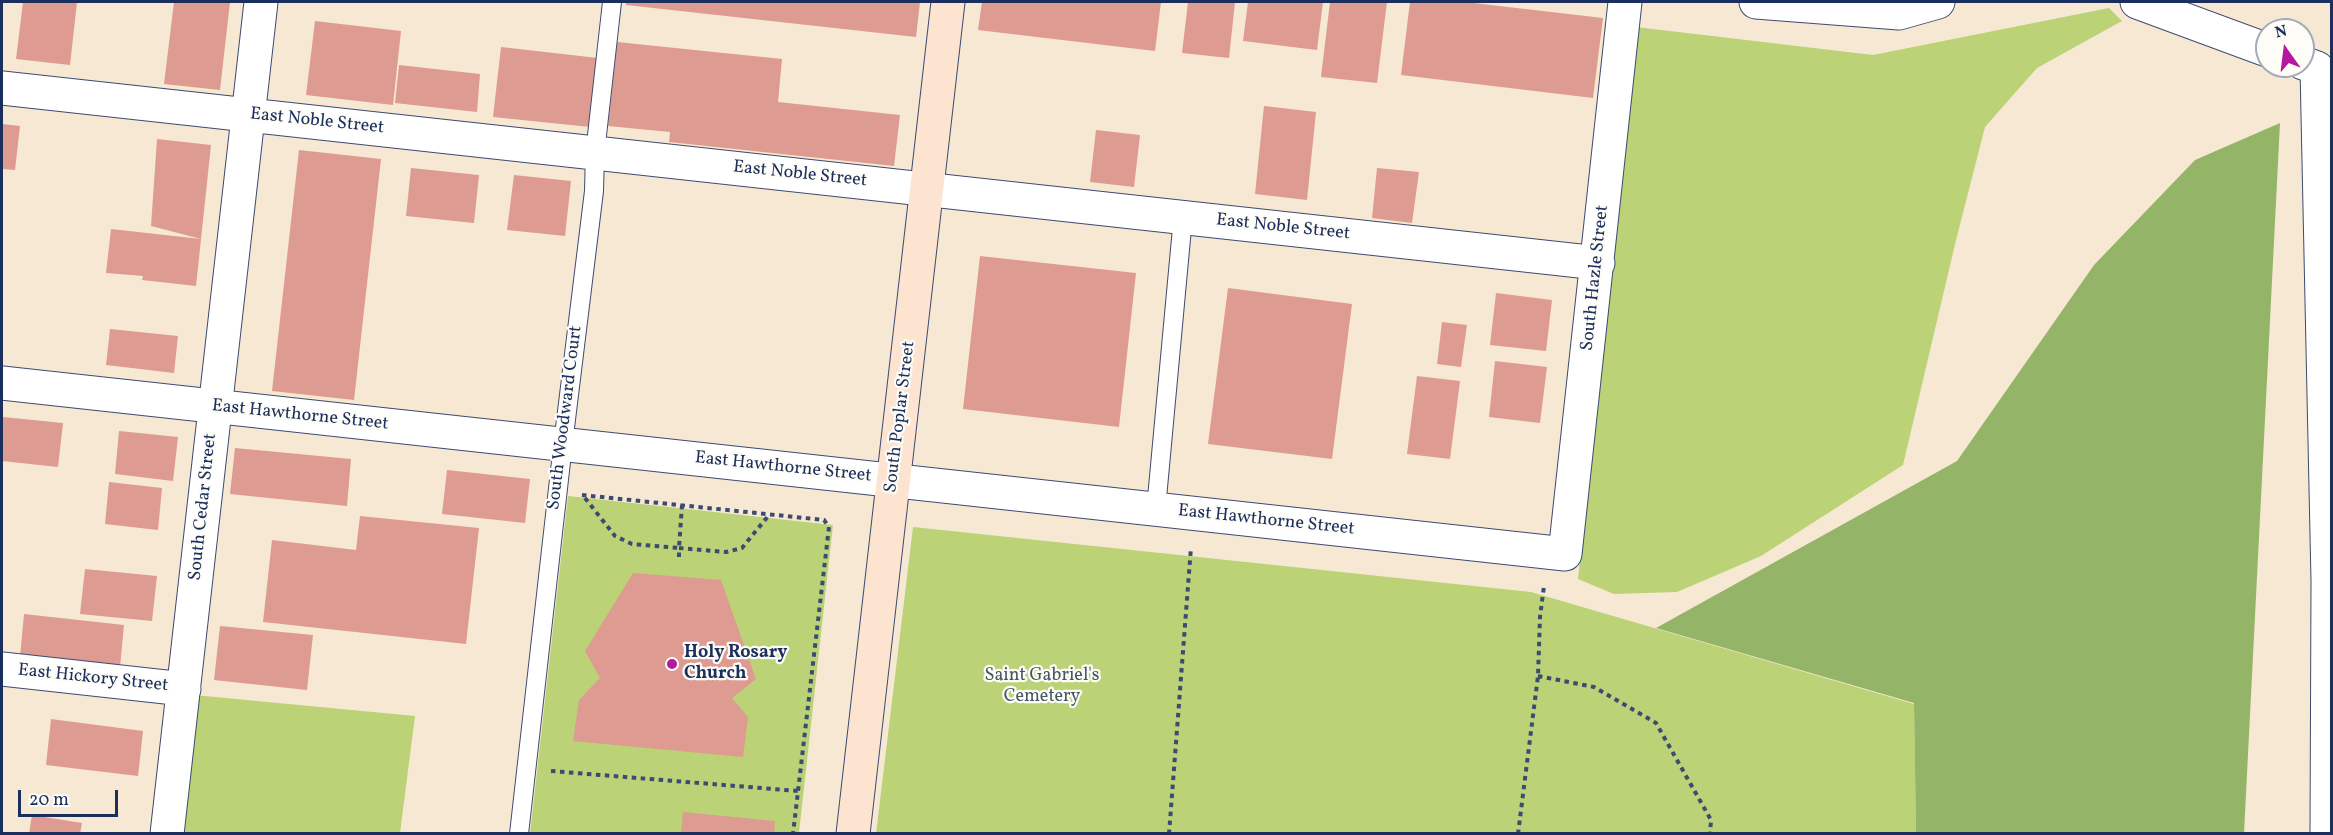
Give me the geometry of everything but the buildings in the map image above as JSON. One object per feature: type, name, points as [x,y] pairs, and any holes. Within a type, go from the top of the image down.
[{"type":"main road","name":"South Poplar Street","points":[[853,834],[948,2]]},
{"type":"street","name":"South Cedar Street","points":[[167,834],[261,2]]},
{"type":"street","name":"South Hazle Street","points":[[1557,553],[1598,263],[1624,2]]},
{"type":"street","points":[[1756,2],[1899,7],[1938,2]]},
{"type":"street","points":[[2137,2],[2255,46]]},
{"type":"street","points":[[2315,67],[2317,68],[2328,581],[2327,834]]},
{"type":"street","name":"East Noble Street","points":[[2,88],[1598,263]]},
{"type":"street","name":"East Hawthorne Street","points":[[2,383],[1557,553]]},
{"type":"street","name":"East Hickory Street","points":[[2,669],[184,689]]},
{"type":"lane","name":"South Woodward Court","points":[[519,834],[594,191],[595,153],[612,2]]},
{"type":"lane","points":[[1156,509],[1183,217]]},
{"type":"path","points":[[572,494],[824,520],[829,527],[793,834]]},
{"type":"path","points":[[582,495],[615,536],[632,544],[726,552],[742,548],[769,515]]},
{"type":"path","points":[[679,556],[682,505]]},
{"type":"path","points":[[1169,834],[1193,513]]},
{"type":"path","points":[[1518,834],[1538,676],[1540,617],[1557,553]]},
{"type":"path","points":[[1538,676],[1594,687],[1656,723],[1711,820],[1710,834]]},
{"type":"path","points":[[545,770],[798,791]]},
{"type":"green space","points":[[2109,8],[2122,21],[2037,68],[1985,127],[1903,465],[1761,556],[1677,592],[1614,594],[1578,579],[1636,27],[1873,55]]},
{"type":"green space","points":[[2280,123],[2244,833],[1916,833],[1914,703],[1656,628],[1957,461],[2094,265],[2195,160]]},
{"type":"green space","points":[[568,496],[833,525],[799,833],[530,834]]},
{"type":"green space","name":"Saint Gabriel's Cemetery","points":[[913,527],[1531,592],[1914,704],[1916,833],[876,834]]},
{"type":"green space","points":[[194,695],[415,716],[400,833],[179,834]]},
{"type":"place","name":"Holy Rosary Church","points":[[672,664]]}]
